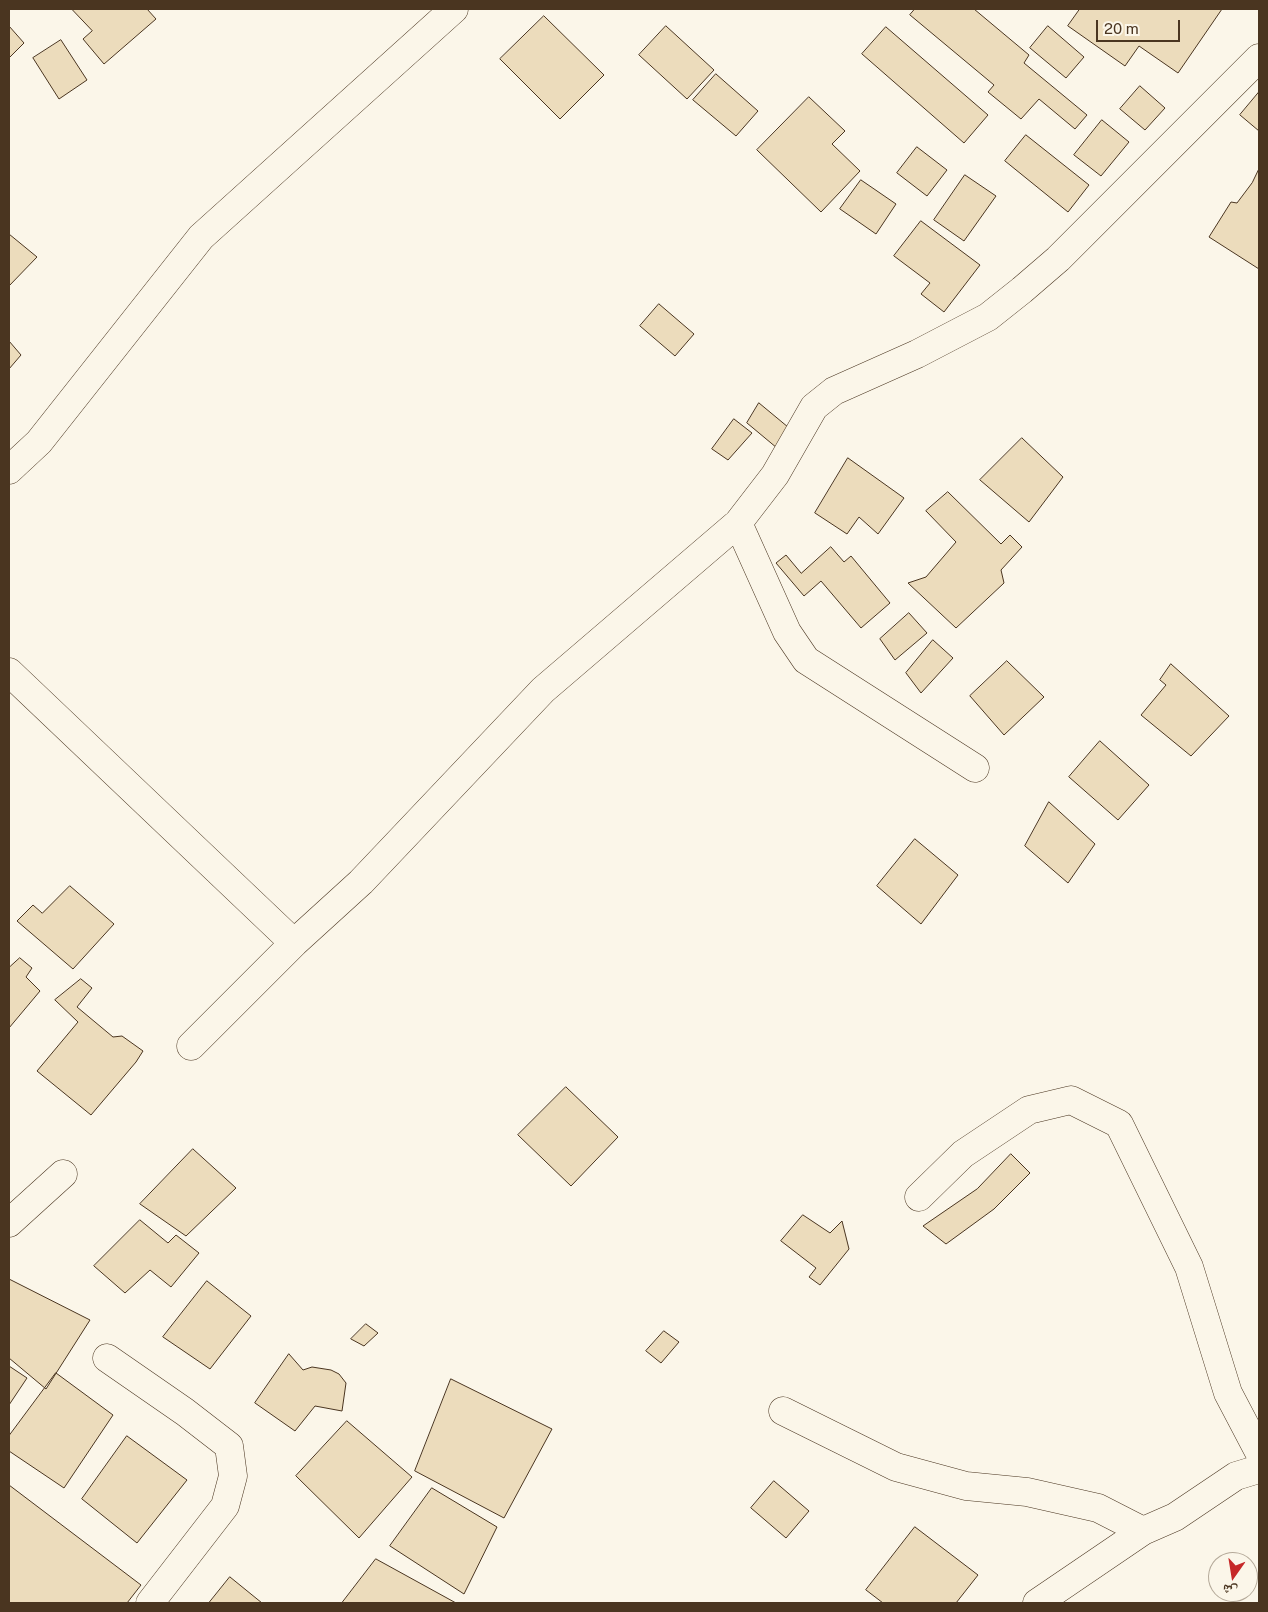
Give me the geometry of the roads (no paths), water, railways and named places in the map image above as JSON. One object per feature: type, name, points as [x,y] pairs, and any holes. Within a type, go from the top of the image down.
[{"type":"street","points":[[9,470],[39,442],[201,237],[454,9]]},
{"type":"street","points":[[191,1046],[294,943],[361,882],[543,690],[738,523],[775,475],[814,408],[834,391],[917,354],[988,317],[1015,296],[1058,259],[1259,58]]},
{"type":"street","points":[[738,523],[787,632],[806,660],[974,768]]},
{"type":"street","points":[[9,672],[294,943]]},
{"type":"street","points":[[919,1197],[963,1154],[1029,1110],[1071,1100],[1119,1124],[1189,1267],[1228,1393],[1259,1452]]},
{"type":"street","points":[[9,1223],[63,1174]]},
{"type":"street","points":[[107,1358],[185,1412],[229,1446],[233,1476],[225,1506],[150,1603]]},
{"type":"street","points":[[783,1410],[896,1467],[966,1486],[1027,1492],[1098,1508],[1143,1531]]},
{"type":"street","points":[[1037,1603],[1143,1531],[1175,1517],[1236,1476],[1259,1469]]}]
